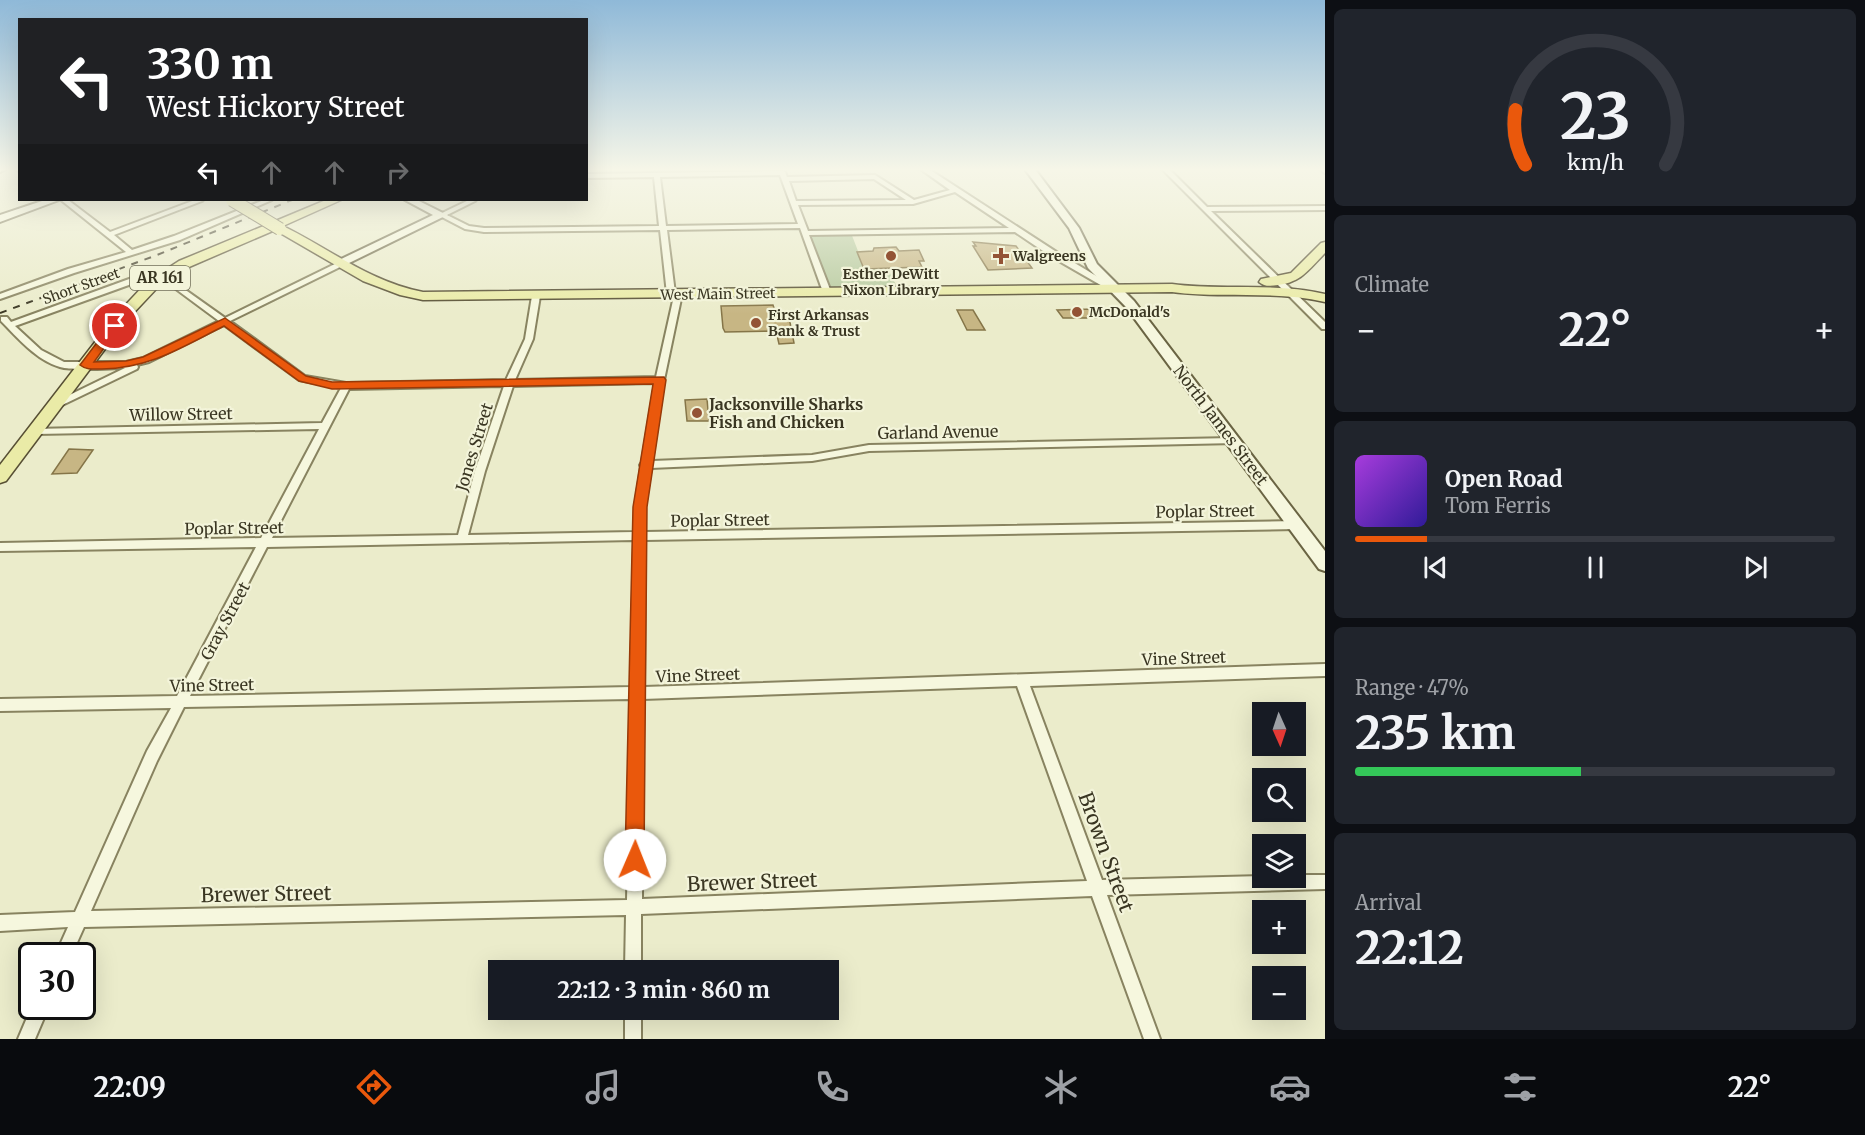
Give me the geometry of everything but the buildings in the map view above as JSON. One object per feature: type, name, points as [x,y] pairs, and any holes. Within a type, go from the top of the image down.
[{"type":"main road","name":"West Main Street","points":[[259,216],[378,283],[412,295],[536,296],[1172,288],[1192,292],[1292,292],[1325,298]]},
{"type":"main road","name":"AR 161","points":[[0,477],[121,318],[163,276],[184,264],[296,216]]},
{"type":"main road","points":[[1281,282],[1302,274],[1325,246]]},
{"type":"main road","name":"West Main Street","points":[[1172,288],[1183,284],[1281,282]]},
{"type":"street","points":[[84,216],[131,252]]},
{"type":"street","points":[[108,236],[156,216]]},
{"type":"street","points":[[0,297],[177,238],[228,216]]},
{"type":"street","points":[[53,406],[439,216]]},
{"type":"street","points":[[445,216],[467,228],[479,230],[664,228],[1018,230]]},
{"type":"street","points":[[633,960],[639,536],[645,465],[675,294],[663,216]]},
{"type":"street","points":[[798,216],[827,292]]},
{"type":"street","points":[[997,216],[1114,290]]},
{"type":"street","name":"North James Street","points":[[1065,216],[1074,228],[1092,266],[1130,304],[1325,564]]},
{"type":"street","points":[[1214,216],[1325,327]]},
{"type":"street","points":[[163,276],[303,378],[346,386],[660,380]]},
{"type":"street","name":"Short Street","points":[[86,365],[63,365],[52,361],[32,347],[7,322],[135,280],[163,276]]},
{"type":"street","name":"Jones Street","points":[[462,539],[480,471],[509,383],[529,339],[536,296]]},
{"type":"street","points":[[86,365],[126,365],[146,360]]},
{"type":"street","name":"Gray Street","points":[[69,942],[152,756],[183,702],[346,386]]},
{"type":"street","name":"Willow Street","points":[[36,431],[326,426]]},
{"type":"street","name":"Garland Avenue","points":[[645,465],[812,458],[869,448],[1233,441]]},
{"type":"street","name":"Poplar Street","points":[[0,547],[1296,525]]},
{"type":"street","name":"Vine Street","points":[[0,705],[638,693],[1325,670]]},
{"type":"street","name":"Brown Street","points":[[1021,679],[1152,1039]]},
{"type":"street","name":"Brewer Street","points":[[0,923],[79,919],[634,907],[1097,888],[1325,882]]},
{"type":"street","points":[[26,1039],[34,1020]]},
{"type":"street","points":[[633,1020],[633,1039]]},
{"type":"green space","points":[[851,233],[865,269],[888,269],[899,291],[827,292],[805,234]]},
{"type":"railway","points":[[0,313],[157,255],[252,216]]},
{"type":"place","name":"Esther DeWitt Nixon Library","points":[[891,256]]},
{"type":"place","name":"Walgreens","points":[[1001,256]]},
{"type":"place","name":"McDonald's","points":[[1077,312]]},
{"type":"place","name":"First Arkansas Bank & Trust","points":[[756,323]]},
{"type":"place","name":"Jacksonville Sharks Fish and Chicken","points":[[697,413]]},
{"type":"route","points":[[115,326],[86,365],[134,364],[225,321],[303,378],[332,386],[660,380],[642,482],[640,507],[635,860]]}]
